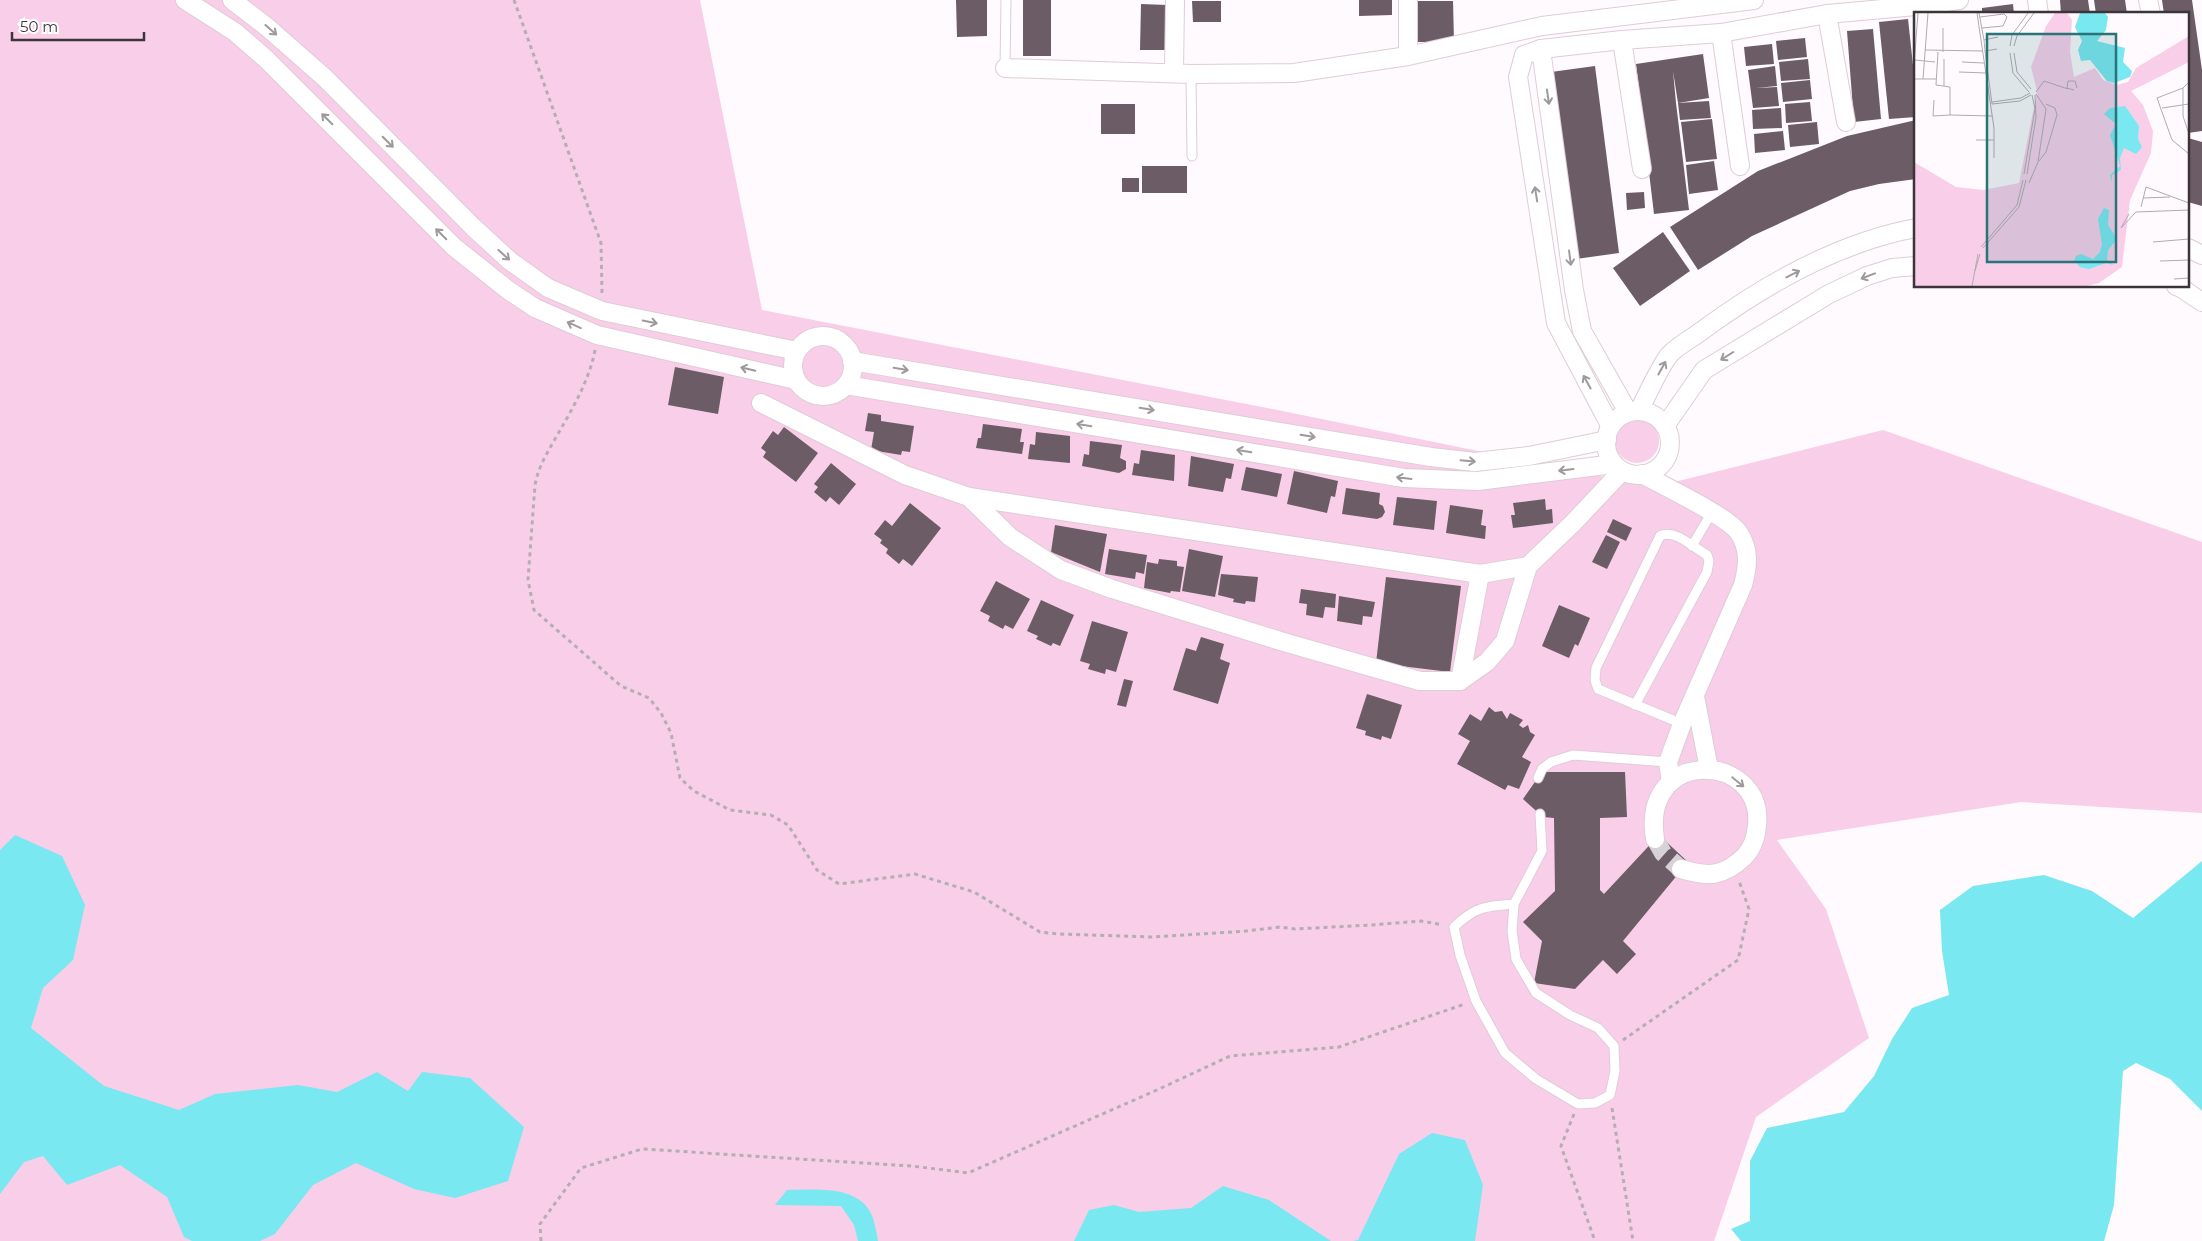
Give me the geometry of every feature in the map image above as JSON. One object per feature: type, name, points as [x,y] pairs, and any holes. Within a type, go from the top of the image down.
[{"type":"street","points":[[185,0],[235,32],[266,59],[454,247],[508,290],[535,308],[597,336],[796,380],[810,394],[820,396],[830,396],[839,392],[851,378],[852,361],[844,344],[828,336],[810,339],[797,351],[793,361],[796,380]]},
{"type":"street","points":[[232,0],[268,27],[325,78],[473,227],[510,261],[548,288],[602,311],[797,351]]},
{"type":"street","points":[[1174,73],[1175,0]]},
{"type":"street","points":[[1408,0],[1408,56]]},
{"type":"street","points":[[1005,68],[1192,74],[1294,73],[1408,56],[1542,26],[1754,0]]},
{"type":"street","points":[[852,361],[1431,457],[1476,462],[1529,456],[1608,433],[1619,417],[1633,411],[1649,413],[1658,418],[1665,426],[1669,436],[1666,456],[1652,471],[1632,474],[1618,467],[1609,455],[1608,433],[1556,323],[1518,77],[1524,55],[1541,49],[1622,40],[1721,33],[1827,14],[1928,10],[1959,0]]},
{"type":"street","points":[[1827,14],[1846,122]]},
{"type":"street","points":[[1721,33],[1740,166]]},
{"type":"street","points":[[1622,40],[1642,168]]},
{"type":"street","points":[[1541,49],[1574,290],[1582,331],[1633,411]]},
{"type":"street","points":[[1633,411],[1670,354],[1743,301],[1855,244],[1887,233],[1914,228]]},
{"type":"street","points":[[2190,249],[2202,256]]},
{"type":"street","points":[[1665,426],[1704,370],[1828,294],[1867,276],[1892,268],[1914,266]]},
{"type":"street","points":[[2179,288],[2202,302]]},
{"type":"street","points":[[597,336],[602,311]]},
{"type":"street","points":[[846,385],[1404,478],[1478,481],[1618,467]]},
{"type":"street","points":[[762,403],[904,475],[969,497],[1480,574],[1528,566]]},
{"type":"street","points":[[969,497],[1010,537],[1061,570],[1131,594],[1420,681],[1460,681],[1488,662],[1505,640],[1528,566],[1573,523],[1618,467]]},
{"type":"street","points":[[1642,474],[1712,512],[1738,531],[1748,554],[1748,567],[1743,585],[1682,724],[1668,762],[1671,782]]},
{"type":"street","points":[[1460,681],[1480,574]]},
{"type":"street","points":[[1695,697],[1709,769]]},
{"type":"street","points":[[1655,839],[1653,824],[1654,808],[1661,793],[1671,782],[1683,774],[1695,770],[1709,769],[1727,773],[1742,784],[1753,800],[1758,818],[1756,837],[1748,854],[1734,866],[1719,873],[1702,875],[1681,870]]},
{"type":"lane","points":[[1005,68],[1006,0]]},
{"type":"lane","points":[[1192,74],[1192,156]]},
{"type":"lane","points":[[1692,546],[1712,512]]},
{"type":"lane","points":[[1635,705],[1707,572],[1709,561],[1706,555],[1672,533],[1665,533],[1660,536],[1596,668],[1595,680],[1598,689],[1635,705],[1702,732]]},
{"type":"lane","points":[[1538,778],[1542,769],[1551,762],[1573,754],[1668,762]]},
{"type":"lane","points":[[1514,904],[1490,905],[1469,913],[1454,927],[1460,955],[1476,1001],[1505,1053],[1536,1079],[1578,1104],[1594,1103],[1610,1095],[1615,1071],[1614,1046],[1598,1028],[1570,1015],[1536,993],[1516,959],[1512,931],[1514,904],[1542,851],[1540,814]]},
{"type":"path","points":[[514,0],[601,243],[602,311]]},
{"type":"path","points":[[597,336],[593,363],[581,392],[538,470],[534,485],[528,580],[534,610],[620,686],[649,698],[661,713],[670,733],[680,778],[694,791],[730,810],[771,815],[788,825],[817,870],[839,884],[915,874],[974,892],[1040,932],[1152,937],[1246,932],[1280,927],[1371,925],[1421,921],[1454,927]]},
{"type":"path","points":[[1614,1046],[1738,960],[1749,909],[1734,866]]},
{"type":"path","points":[[541,1241],[540,1224],[581,1168],[642,1149],[912,1166],[968,1173],[1230,1056],[1339,1047],[1422,1017],[1476,1001]]},
{"type":"path","points":[[1610,1095],[1633,1241]]},
{"type":"path","points":[[1578,1104],[1561,1146],[1595,1241]]},
{"type":"shaded area","points":[[0,0],[700,0],[762,310],[1267,408],[1654,487],[1883,430],[2202,542],[2202,813],[2021,802],[1777,840],[1826,909],[1869,1038],[1756,1117],[1714,1241],[0,1241]]},
{"type":"shaded area","points":[[1633,419],[1641,419],[1653,425],[1659,441],[1653,457],[1641,463],[1633,463],[1621,457],[1615,445],[1615,437],[1621,425]]},
{"type":"water","points":[[15,835],[62,856],[85,905],[73,960],[43,988],[31,1028],[104,1086],[179,1110],[215,1094],[298,1085],[337,1092],[377,1072],[408,1091],[422,1072],[470,1078],[524,1127],[508,1181],[455,1198],[414,1189],[356,1163],[313,1185],[275,1234],[260,1241],[192,1241],[184,1237],[167,1197],[120,1165],[67,1185],[43,1156],[24,1162],[0,1194],[0,850]]},
{"type":"water","points":[[2202,861],[2202,1111],[2170,1079],[2136,1063],[2123,1071],[2114,1205],[2104,1241],[1741,1241],[1731,1229],[1750,1221],[1750,1161],[1767,1128],[1844,1112],[1874,1076],[1892,1039],[1912,1008],[1949,995],[1942,951],[1940,910],[1973,886],[2044,875],[2092,891],[2133,918]]},
{"type":"water","points":[[1432,1133],[1465,1140],[1483,1185],[1475,1241],[1353,1241],[1358,1240],[1399,1154]]},
{"type":"water","points":[[1223,1186],[1269,1200],[1331,1241],[1074,1241],[1089,1210],[1114,1205],[1139,1212],[1191,1208]]},
{"type":"water","points":[[787,1190],[836,1191],[858,1199],[867,1207],[873,1218],[878,1241],[858,1241],[854,1225],[841,1206],[775,1205]]},
{"type":"building","points":[[956,0],[987,0],[987,36],[957,37]]},
{"type":"building","points":[[1023,0],[1051,0],[1051,56],[1023,56]]},
{"type":"building","points":[[1359,0],[1392,0],[1392,15],[1359,16]]},
{"type":"building","points":[[2060,0],[2088,0],[2090,12],[2061,12]]},
{"type":"building","points":[[2094,0],[2125,0],[2127,12],[2096,12]]},
{"type":"building","points":[[2162,0],[2192,0],[2202,70],[2202,131],[2190,133],[2190,12],[2164,12]]},
{"type":"building","points":[[1192,1],[1221,1],[1221,22],[1193,22]]},
{"type":"building","points":[[1417,1],[1453,1],[1454,42],[1418,42]]},
{"type":"building","points":[[1141,4],[1167,5],[1167,50],[1140,50]]},
{"type":"building","points":[[2013,4],[2014,12],[1982,12],[1982,8]]},
{"type":"building","points":[[1908,19],[1914,74],[1914,117],[1889,119],[1879,22]]},
{"type":"building","points":[[1873,29],[1881,119],[1854,122],[1847,31]]},
{"type":"building","points":[[1805,38],[1807,57],[1778,60],[1776,41]]},
{"type":"building","points":[[1772,44],[1774,64],[1746,66],[1744,47]]},
{"type":"building","points":[[1703,54],[1709,98],[1678,103],[1673,71],[1689,210],[1654,214],[1636,64]]},
{"type":"building","points":[[1808,59],[1810,79],[1781,81],[1779,62]]},
{"type":"building","points":[[1595,66],[1619,253],[1576,259],[1551,72]]},
{"type":"building","points":[[1775,66],[1777,86],[1756,88],[1777,87],[1779,106],[1753,108],[1748,70]]},
{"type":"building","points":[[1810,80],[1812,99],[1783,102],[1781,83]]},
{"type":"building","points":[[1709,101],[1711,118],[1680,120],[1678,103]]},
{"type":"building","points":[[1810,102],[1812,121],[1786,123],[1785,104]]},
{"type":"building","points":[[1101,104],[1135,104],[1135,134],[1101,134]]},
{"type":"building","points":[[1781,108],[1782,128],[1753,129],[1752,110]]},
{"type":"building","points":[[1712,119],[1717,159],[1686,162],[1681,122]]},
{"type":"building","points":[[1914,120],[1914,179],[1879,184],[1850,191],[1752,236],[1698,270],[1670,227],[1758,171],[1847,136]]},
{"type":"building","points":[[1817,122],[1819,144],[1790,147],[1788,125]]},
{"type":"building","points":[[1783,131],[1785,150],[1755,153],[1754,134]]},
{"type":"building","points":[[2190,139],[2202,142],[2202,206],[2190,203]]},
{"type":"building","points":[[1714,161],[1718,190],[1689,194],[1686,165]]},
{"type":"building","points":[[1142,166],[1187,166],[1187,193],[1142,193]]},
{"type":"building","points":[[1122,178],[1139,178],[1139,192],[1122,192]]},
{"type":"building","points":[[1644,192],[1645,208],[1627,210],[1626,193]]},
{"type":"building","points":[[1663,232],[1690,271],[1640,306],[1613,268]]},
{"type":"building","points":[[675,367],[724,377],[718,414],[668,405]]},
{"type":"building","points":[[868,413],[881,415],[881,421],[914,426],[910,452],[902,451],[901,455],[871,450],[874,432],[865,431]]},
{"type":"building","points":[[983,424],[1022,429],[1020,442],[1024,442],[1022,454],[976,448],[978,438],[981,438]]},
{"type":"building","points":[[784,427],[818,453],[796,482],[763,457],[766,452],[761,448],[773,431],[778,435]]},
{"type":"building","points":[[1036,432],[1070,436],[1070,463],[1028,459],[1030,444],[1035,445]]},
{"type":"building","points":[[1090,441],[1122,445],[1120,458],[1126,461],[1126,469],[1119,473],[1082,466],[1084,454],[1089,455]]},
{"type":"building","points":[[1141,450],[1175,455],[1174,481],[1132,475],[1134,463],[1139,464]]},
{"type":"building","points":[[1191,456],[1234,464],[1231,479],[1226,478],[1223,492],[1188,486]]},
{"type":"building","points":[[831,463],[856,484],[839,505],[830,497],[826,502],[814,492],[818,487],[814,484]]},
{"type":"building","points":[[1246,467],[1282,474],[1277,497],[1241,490]]},
{"type":"building","points":[[1294,471],[1338,481],[1335,497],[1331,496],[1327,513],[1287,504]]},
{"type":"building","points":[[1346,488],[1380,493],[1379,504],[1383,506],[1385,512],[1382,517],[1377,519],[1342,514]]},
{"type":"building","points":[[1397,497],[1437,501],[1434,530],[1393,525]]},
{"type":"building","points":[[1545,499],[1546,510],[1552,509],[1553,523],[1513,528],[1511,515],[1515,515],[1513,503]]},
{"type":"building","points":[[910,503],[941,528],[912,566],[903,559],[899,564],[886,553],[888,549],[880,543],[882,540],[874,534],[885,520],[892,526]]},
{"type":"building","points":[[1450,505],[1483,510],[1481,525],[1486,526],[1485,539],[1446,533]]},
{"type":"building","points":[[1613,519],[1632,528],[1626,541],[1607,532]]},
{"type":"building","points":[[1055,525],[1107,534],[1100,572],[1051,552]]},
{"type":"building","points":[[1606,535],[1620,542],[1607,569],[1592,562]]},
{"type":"building","points":[[1109,549],[1147,555],[1144,574],[1136,572],[1135,579],[1105,574]]},
{"type":"building","points":[[1189,549],[1223,556],[1215,597],[1182,591]]},
{"type":"building","points":[[1159,559],[1177,561],[1177,566],[1184,567],[1180,592],[1171,591],[1170,593],[1144,588],[1147,562],[1158,564]]},
{"type":"building","points":[[1221,574],[1258,577],[1255,602],[1246,601],[1245,604],[1233,602],[1234,599],[1218,595]]},
{"type":"building","points":[[1386,577],[1461,586],[1450,672],[1376,663]]},
{"type":"building","points":[[996,581],[1030,599],[1013,629],[1005,625],[1003,629],[988,621],[990,616],[980,611]]},
{"type":"building","points":[[1301,589],[1336,594],[1335,608],[1325,607],[1323,618],[1306,615],[1307,604],[1299,603]]},
{"type":"building","points":[[1339,596],[1375,602],[1372,617],[1363,616],[1362,625],[1337,621]]},
{"type":"building","points":[[1041,600],[1074,615],[1060,646],[1053,643],[1051,646],[1036,639],[1038,636],[1027,631]]},
{"type":"building","points":[[1559,605],[1590,618],[1578,646],[1575,644],[1569,658],[1542,646]]},
{"type":"building","points":[[1092,621],[1128,632],[1116,672],[1106,669],[1105,674],[1088,669],[1090,664],[1080,661]]},
{"type":"building","points":[[1201,637],[1224,644],[1220,659],[1230,663],[1218,704],[1173,690],[1186,648],[1196,651]]},
{"type":"building","points":[[1124,679],[1133,681],[1126,707],[1117,705]]},
{"type":"building","points":[[1367,694],[1402,705],[1391,739],[1382,736],[1381,740],[1365,735],[1366,731],[1356,728]]},
{"type":"building","points":[[1489,707],[1495,712],[1502,711],[1507,719],[1510,713],[1523,720],[1519,725],[1523,728],[1528,725],[1530,732],[1535,735],[1522,757],[1531,762],[1519,789],[1508,785],[1505,790],[1457,764],[1470,741],[1458,734],[1470,714],[1481,721]]},
{"type":"building","points":[[1542,772],[1625,772],[1627,817],[1600,818],[1600,890],[1604,894],[1659,835],[1688,862],[1623,941],[1636,954],[1617,974],[1603,960],[1575,989],[1534,983],[1542,941],[1523,922],[1555,891],[1554,818],[1543,817],[1523,799]]},
{"type":"tunnel","points":[[1655,839],[1663,853],[1681,869]]}]
